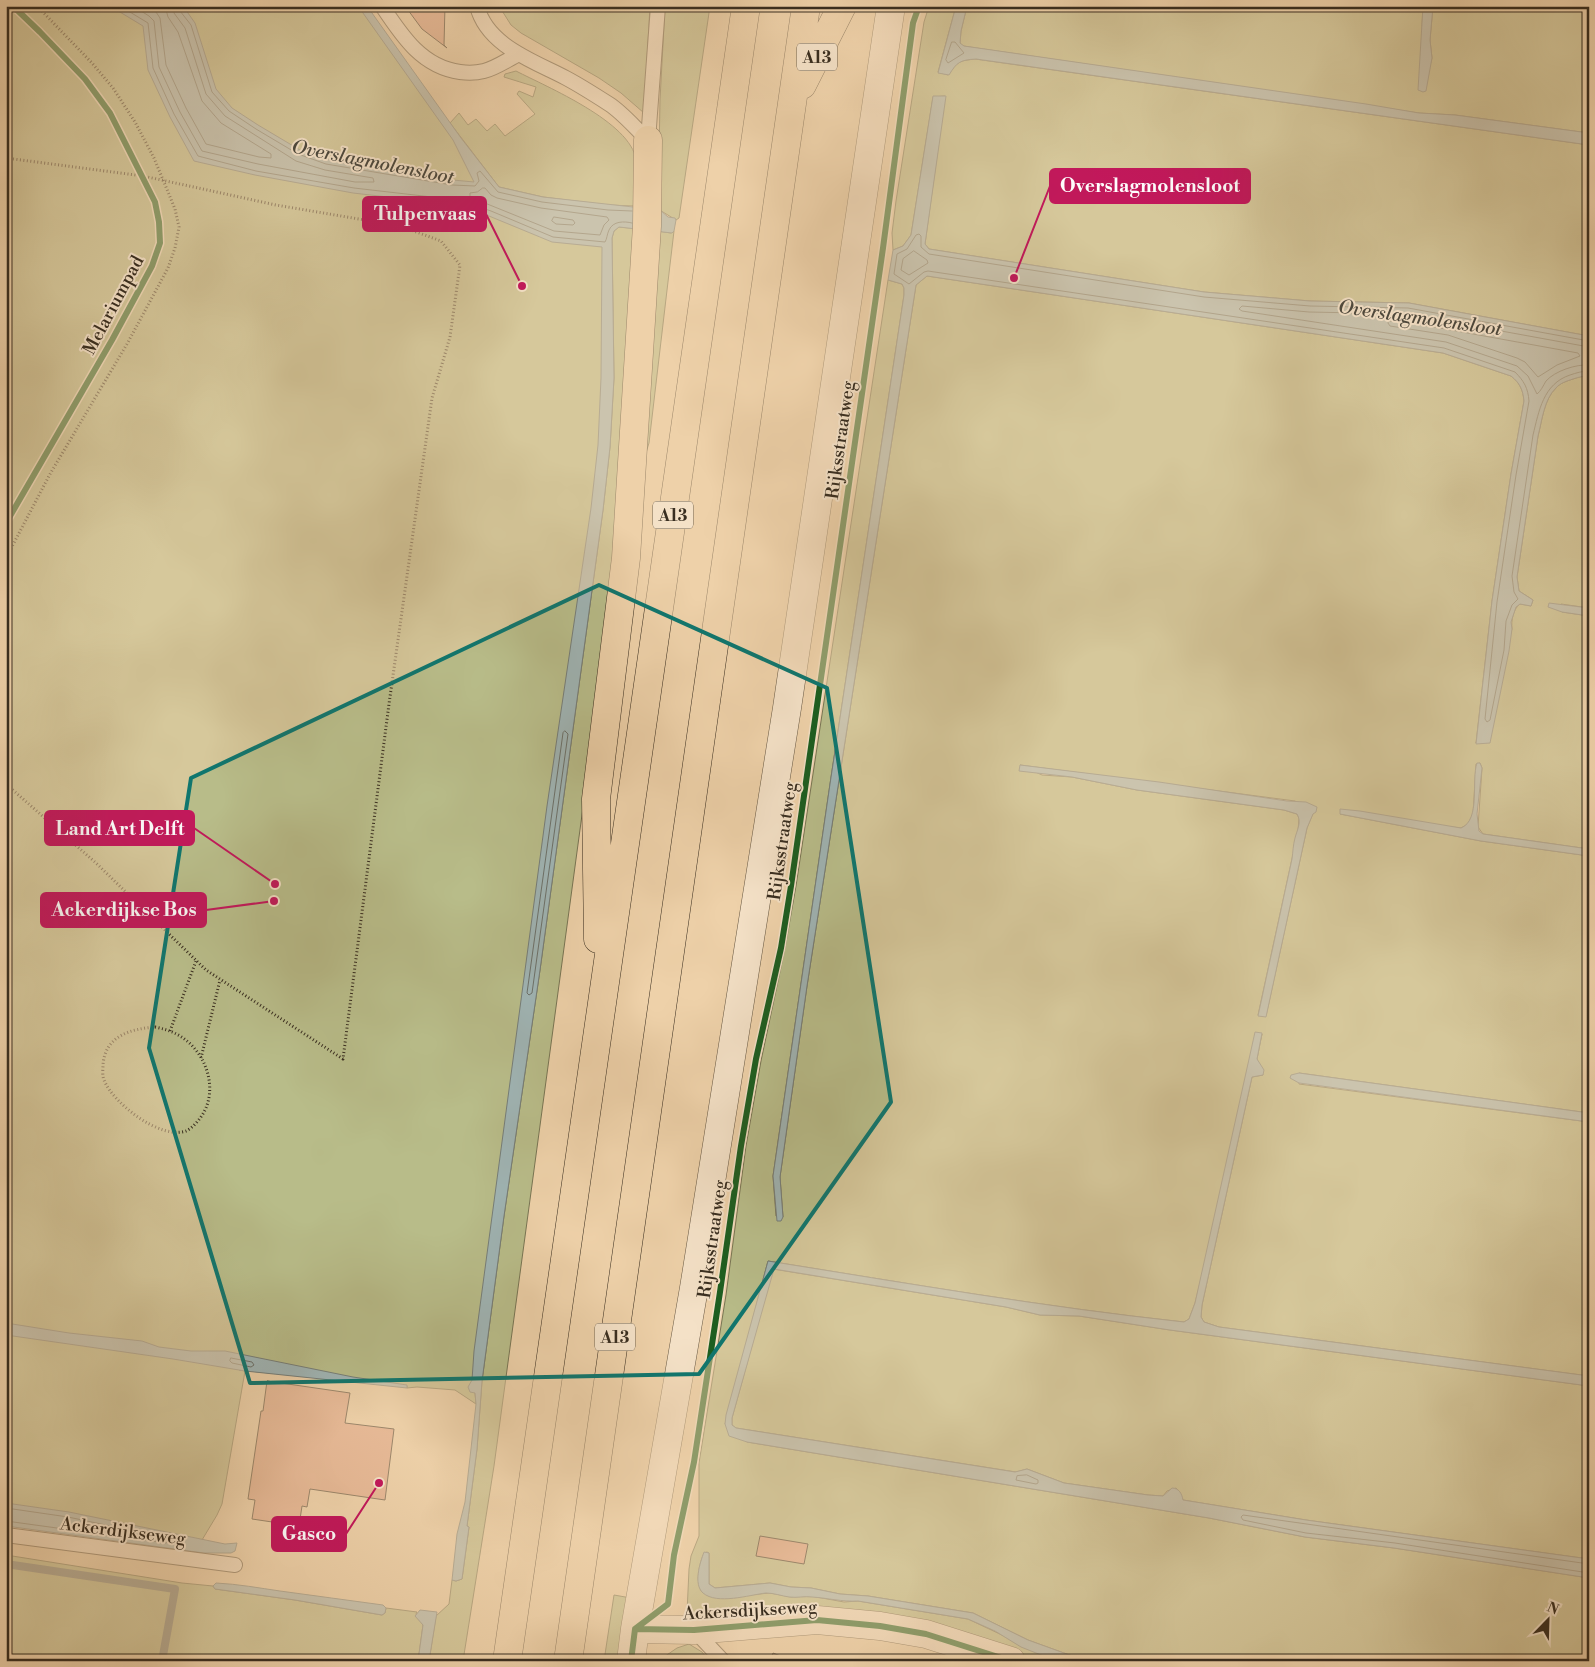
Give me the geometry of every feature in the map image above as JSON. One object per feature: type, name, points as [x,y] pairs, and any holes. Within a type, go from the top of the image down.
[{"type":"highway","name":"A13","points":[[507,1661],[746,6]]},
{"type":"highway","name":"A13","points":[[568,1661],[806,6]]},
{"type":"highway","name":"A13","points":[[792,104],[842,6]]},
{"type":"highway","name":"A13","points":[[600,1023],[596,799],[626,558],[646,245],[648,140]]},
{"type":"street","name":"Rijksstraatweg","points":[[632,1661],[635,1629],[694,1288],[785,718],[891,6]]},
{"type":"street","name":"Ackersdijkseweg","points":[[635,1629],[694,1630],[817,1620],[871,1625],[926,1634],[1011,1661]]},
{"type":"lane","points":[[382,6],[412,48],[422,57],[436,65],[454,71],[482,72],[519,54]]},
{"type":"lane","points":[[477,6],[479,16],[497,39],[519,54],[568,79],[611,105],[648,140]]},
{"type":"lane","name":"A13","points":[[648,140],[658,6]]},
{"type":"lane","name":"Ackerdijkseweg","points":[[6,1535],[235,1565]]},
{"type":"lane","points":[[694,1630],[723,1661]]},
{"type":"path","points":[[6,558],[50,474],[128,344],[168,268],[175,248],[179,227],[175,209],[154,158],[114,88],[36,6]]},
{"type":"path","points":[[6,158],[143,176],[165,183],[276,205],[400,226],[441,241],[460,265],[450,337],[432,398],[389,704],[343,1059],[220,980],[196,961],[96,863],[6,784]]},
{"type":"path","points":[[139,168],[147,185]]},
{"type":"path","points":[[170,1031],[196,961]]},
{"type":"path","points":[[201,1058],[220,980]]},
{"type":"path","points":[[155,1027],[170,1031],[181,1036],[201,1058],[207,1068],[210,1084],[208,1104],[200,1119],[186,1131],[169,1133],[137,1117],[115,1097],[103,1078],[104,1056],[108,1044],[123,1034],[139,1028],[155,1027]]},
{"type":"highlighted area","points":[[599,585],[827,688],[891,1102],[699,1374],[250,1383],[149,1048],[191,778]]},
{"type":"green space","points":[[6,6],[362,6],[479,170],[494,205],[603,232],[604,439],[475,1393],[476,1404],[455,1390],[407,1388],[407,1386],[239,1370],[245,1371],[222,1504],[202,1540],[6,1518]]},
{"type":"green space","points":[[499,6],[650,6],[644,113],[621,93],[599,78],[521,33],[511,25]]},
{"type":"green space","points":[[665,6],[710,6],[679,218],[676,220],[658,209],[660,100]]},
{"type":"green space","points":[[929,6],[956,6],[938,72],[948,75],[959,62],[975,59],[1589,145],[1589,336],[1409,303],[1310,301],[1204,292],[929,249],[925,244],[945,96],[933,97],[911,235],[903,246],[893,250],[892,233],[896,201],[924,22]]},
{"type":"green space","points":[[967,6],[1423,6],[1422,26],[1428,73],[1432,58],[1430,40],[1433,6],[1589,6],[1589,133],[1455,115],[1419,113],[963,46],[960,43],[961,31]]},
{"type":"green space","points":[[516,71],[586,107],[620,132],[631,146],[636,160],[634,206],[608,205],[543,197],[499,187],[450,123],[459,113],[468,125],[476,119],[487,131],[495,124],[505,136],[535,114],[517,94],[519,91],[533,97],[536,87],[504,77],[505,74]]},
{"type":"green space","points":[[619,227],[640,229],[609,615],[494,1466],[463,1661],[429,1661],[436,1616],[449,1604],[452,1580],[462,1579],[469,1527],[467,1526],[477,1449],[482,1381],[603,510],[610,447],[614,378],[612,238],[614,231]]},
{"type":"green space","points":[[658,231],[671,233],[674,231],[649,443],[645,456]]},
{"type":"green space","points":[[927,276],[1443,353],[1511,376],[1517,381],[1523,393],[1524,401],[1492,601],[1476,743],[1512,629],[1514,612],[1520,604],[1531,606],[1533,600],[1519,591],[1517,577],[1538,436],[1544,411],[1552,393],[1560,385],[1566,381],[1589,376],[1589,608],[1561,604],[1562,612],[1589,616],[1589,849],[1483,834],[1478,827],[1482,768],[1480,763],[1476,764],[1473,814],[1468,824],[1461,828],[1340,814],[1481,841],[1589,856],[1589,1113],[1299,1073],[1299,1084],[1589,1122],[1589,1376],[1219,1327],[1204,1322],[1201,1317],[1202,1305],[1252,1077],[1263,1075],[1257,1059],[1262,1034],[1195,1303],[1189,1319],[1184,1322],[1079,1309],[768,1261],[725,1424],[747,1442],[1209,1518],[1305,1537],[1394,1548],[1589,1578],[1589,1661],[1086,1661],[1028,1640],[973,1613],[770,1583],[715,1588],[709,1584],[709,1553],[707,1552],[704,1553],[699,1573],[699,1583],[702,1592],[748,1595],[770,1593],[791,1597],[811,1596],[844,1602],[858,1601],[968,1619],[1057,1661],[1029,1661],[972,1642],[697,1618],[687,1613],[691,1556],[699,1536],[699,1463],[726,1295],[746,1146],[796,886],[888,280],[902,284],[904,295],[773,1176],[776,1216],[783,1217],[780,1177],[807,986],[916,285]],"holes":[[[1020,765],[1295,801],[1313,813],[1307,828],[1266,1016],[1258,1015],[1298,831],[1299,818],[1297,814],[1284,810],[1137,790],[1072,777],[1042,775]]]},
{"type":"green space","points":[[773,1269],[1006,1307],[1040,1315],[1079,1316],[1589,1386],[1589,1559],[1306,1520],[1183,1500],[1176,1488],[1167,1491],[1163,1496],[1148,1495],[1064,1483],[1027,1469],[1016,1472],[736,1428],[732,1425],[732,1418]]},
{"type":"green space","points":[[6,1555],[182,1583],[213,1586],[215,1589],[382,1615],[385,1613],[386,1608],[417,1612],[416,1614],[423,1625],[418,1661],[6,1661]]},
{"type":"green space","points":[[614,1595],[631,1598],[622,1661],[604,1661]]},
{"type":"green space","points":[[689,1644],[702,1652],[709,1661],[658,1661],[677,1648]]},
{"type":"water","points":[[110,6],[183,6],[195,23],[216,89],[232,108],[300,150],[328,159],[474,182],[453,140],[358,6],[367,6],[461,138],[499,187],[543,197],[660,210],[668,217],[675,218],[676,220],[672,233],[619,227],[614,231],[612,238],[614,378],[610,447],[603,510],[482,1381],[477,1449],[462,1579],[456,1581],[452,1580],[457,1534],[465,1502],[476,1404],[475,1393],[470,1392],[468,1387],[472,1380],[474,1351],[547,806],[591,508],[598,445],[601,378],[602,247],[552,242],[457,205],[353,193],[255,175],[194,161],[170,117],[148,70],[143,26]]},
{"type":"water","points":[[956,6],[967,6],[960,43],[964,46],[1419,113],[1455,115],[1589,133],[1589,145],[976,59],[960,62],[949,75],[938,73]]},
{"type":"water","points":[[1423,6],[1433,6],[1430,40],[1432,58],[1426,91],[1423,92],[1418,90]]},
{"type":"water","points":[[933,96],[946,96],[925,244],[929,249],[1204,292],[1310,301],[1409,303],[1589,336],[1589,376],[1566,381],[1560,385],[1552,393],[1544,411],[1538,436],[1517,577],[1519,591],[1533,600],[1531,606],[1520,604],[1516,607],[1511,622],[1509,651],[1490,743],[1476,744],[1492,601],[1524,401],[1523,393],[1517,381],[1511,376],[1443,353],[927,276],[916,285],[807,986],[780,1177],[783,1217],[781,1221],[777,1221],[773,1176],[904,295],[902,284],[888,280],[893,250],[903,246],[911,235]]},
{"type":"water","points":[[1549,603],[1589,608],[1589,616],[1562,612],[1548,607]]},
{"type":"water","points":[[1477,763],[1480,763],[1482,768],[1477,814],[1479,831],[1483,834],[1589,849],[1589,856],[1481,841],[1340,814],[1340,809],[1360,811],[1461,828],[1467,824],[1471,817]]},
{"type":"water","points":[[1020,765],[1306,802],[1317,807],[1307,828],[1266,1017],[1258,1016],[1292,859],[1294,841],[1299,826],[1297,814],[1284,810],[1137,790],[1072,777],[1019,771]]},
{"type":"water","points":[[1255,1032],[1262,1033],[1257,1059],[1264,1070],[1263,1075],[1252,1077],[1202,1305],[1201,1317],[1204,1322],[1219,1327],[1589,1376],[1589,1386],[1079,1316],[1040,1315],[1006,1307],[774,1269],[732,1418],[732,1425],[736,1428],[1015,1472],[1027,1469],[1064,1483],[1148,1495],[1163,1496],[1174,1488],[1180,1492],[1183,1500],[1306,1520],[1589,1559],[1589,1578],[1394,1548],[1305,1537],[1209,1518],[747,1442],[729,1436],[725,1424],[726,1415],[768,1261],[1079,1309],[1184,1322],[1189,1319],[1195,1303]]},
{"type":"water","points":[[1299,1073],[1589,1113],[1589,1122],[1299,1083],[1290,1078],[1291,1075]]},
{"type":"water","points":[[6,1323],[69,1333],[142,1341],[159,1347],[191,1351],[225,1351],[353,1377],[407,1385],[407,1388],[245,1371],[6,1335]]},
{"type":"water","points":[[6,1503],[69,1512],[225,1544],[237,1543],[235,1551],[231,1553],[204,1553],[6,1526]]},
{"type":"water","points":[[704,1552],[709,1553],[709,1584],[715,1588],[770,1583],[973,1613],[1028,1640],[1086,1661],[1057,1661],[1051,1659],[1021,1647],[995,1631],[968,1619],[858,1601],[789,1597],[769,1593],[725,1599],[709,1597],[703,1593],[698,1584],[698,1573]]},
{"type":"water","points":[[216,1583],[383,1605],[386,1608],[385,1613],[382,1615],[215,1589],[213,1586]]},
{"type":"water","points":[[420,1610],[437,1612],[429,1661],[418,1661],[423,1625],[415,1616]]},
{"type":"building","points":[[405,6],[445,6],[444,45],[447,48],[422,29]]},
{"type":"building","points":[[267,1381],[350,1393],[345,1423],[394,1429],[385,1500],[310,1489],[307,1507],[302,1506],[299,1526],[252,1519],[255,1500],[248,1499]]},
{"type":"building","points":[[760,1536],[808,1544],[804,1564],[756,1556]]},
{"type":"building","points":[[773,1653],[793,1661],[770,1661]]},
{"type":"waterway","points":[[6,1564],[175,1589],[162,1661]]},
{"type":"cycle path","name":"Melariumpad","points":[[6,523],[112,340],[152,266],[160,243],[159,222],[155,202],[110,113],[85,79],[13,6]]},
{"type":"cycle path","points":[[631,1661],[635,1629],[668,1604],[674,1555],[694,1462],[741,1146],[756,1059],[781,948],[791,886],[883,248],[913,23],[919,6]]},
{"type":"cycle path","points":[[635,1629],[694,1630],[817,1620],[880,1626],[926,1634],[1011,1661]]},
{"type":"place","name":"Overslagmolensloot","points":[[1014,278]]},
{"type":"place","name":"Tulpenvaas","points":[[522,286]]},
{"type":"place","name":"Land Art Delft","points":[[275,884]]},
{"type":"place","name":"Ackerdijkse Bos","points":[[274,901]]},
{"type":"place","name":"Gasco","points":[[379,1483]]}]
